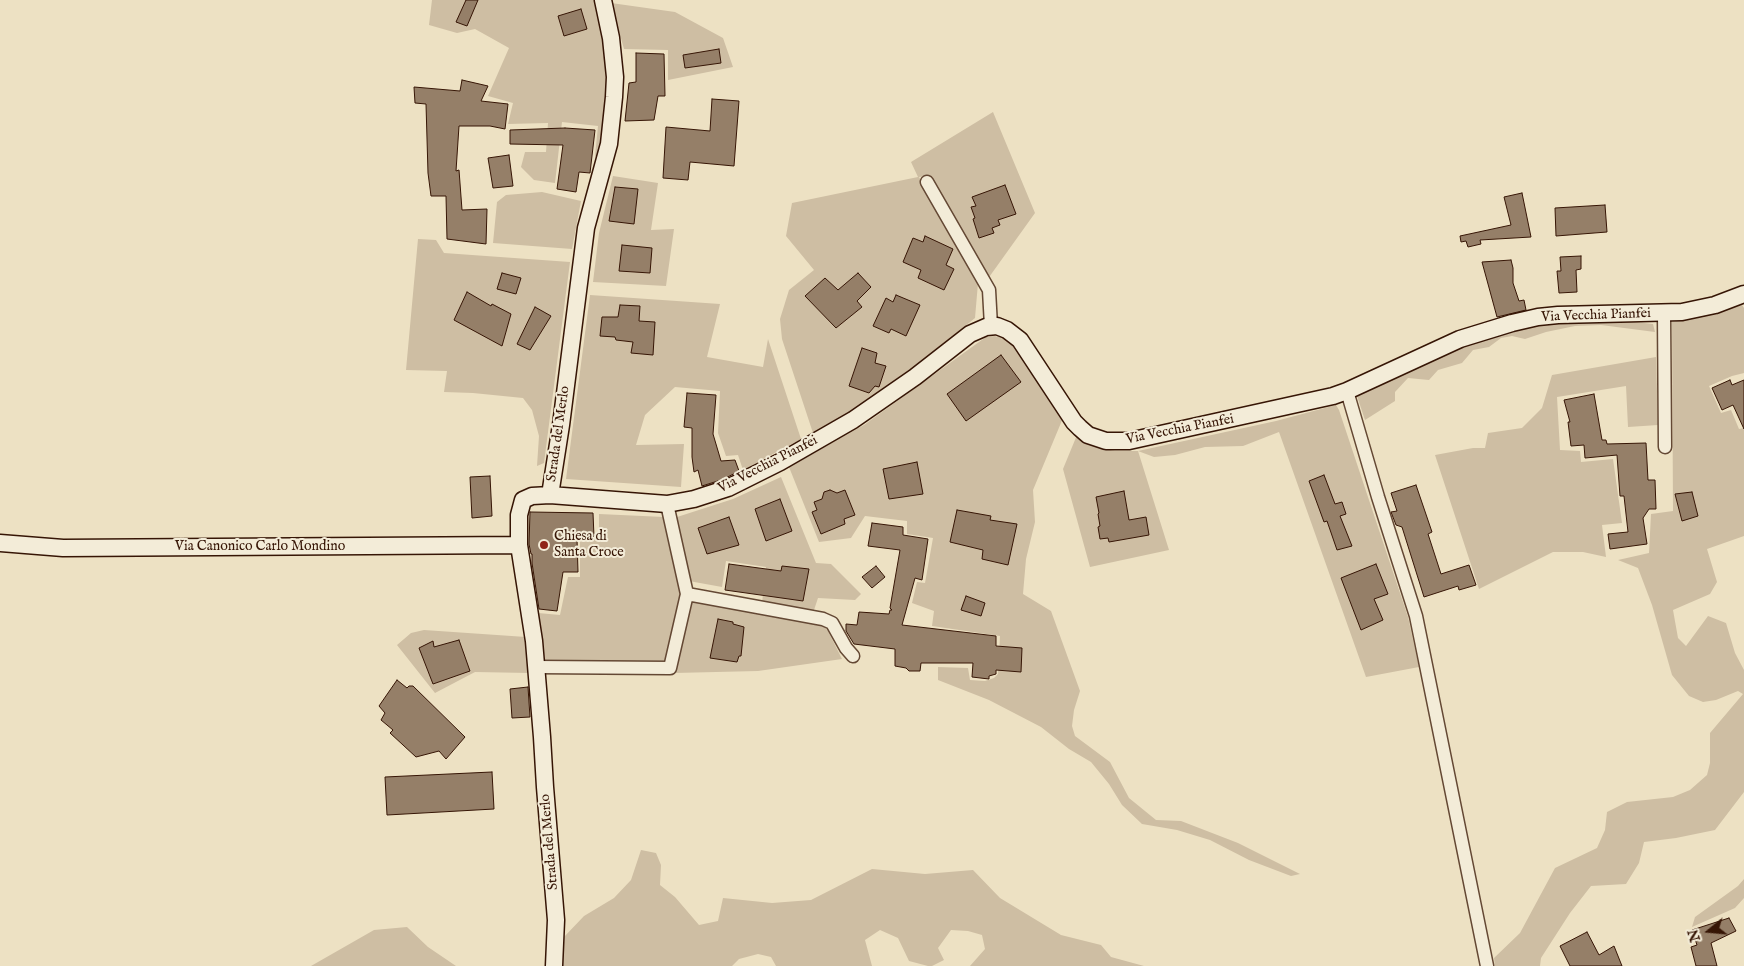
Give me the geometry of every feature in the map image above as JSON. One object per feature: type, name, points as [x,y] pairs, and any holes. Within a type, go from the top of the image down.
[{"type":"street","name":"Strada del Merlo","points":[[554,966],[556,940],[554,883],[544,787],[537,667],[519,545],[519,515],[523,500],[532,496],[550,495],[561,425],[586,228],[603,168],[612,121],[614,57],[603,0]]},
{"type":"street","points":[[927,182],[988,290],[992,326]]},
{"type":"street","name":"Via Vecchia Pianfei","points":[[550,495],[667,504],[694,499],[728,488],[796,453],[870,410],[970,334],[978,329],[992,326],[1007,330],[1020,340],[1074,422],[1088,434],[1106,441],[1128,441],[1317,401],[1347,391],[1443,346],[1483,331],[1512,323],[1558,315],[1601,313],[1664,314],[1682,312],[1708,307],[1744,295]]},
{"type":"street","points":[[1664,314],[1665,447]]},
{"type":"street","points":[[1347,391],[1416,616],[1488,966]]},
{"type":"street","points":[[537,667],[670,668],[687,594],[667,504]]},
{"type":"street","name":"Via Canonico Carlo Mondino","points":[[0,543],[63,548],[519,545]]},
{"type":"street","points":[[687,594],[832,622],[843,644],[853,656]]},
{"type":"shaded area","points":[[432,0],[597,0],[603,20],[608,79],[606,120],[599,159],[595,156],[598,126],[562,122],[555,183],[534,180],[521,167],[525,152],[546,152],[548,123],[508,124],[513,103],[488,96],[509,48],[475,29],[457,33],[429,25]]},
{"type":"shaded area","points":[[611,3],[675,12],[723,38],[733,67],[668,80],[668,50],[624,49]]},
{"type":"shaded area","points":[[993,112],[1035,213],[987,280],[929,176],[919,177],[978,283],[975,318],[914,368],[851,413],[813,433],[782,339],[780,319],[789,290],[814,270],[786,236],[792,203],[918,177],[911,162]]},
{"type":"shaded area","points":[[613,176],[658,183],[651,230],[674,229],[666,286],[593,282],[599,233]]},
{"type":"shaded area","points":[[542,192],[581,201],[572,249],[493,243],[497,202],[506,195]]},
{"type":"shaded area","points":[[418,239],[436,240],[444,253],[570,262],[544,463],[537,466],[539,436],[532,410],[523,398],[444,392],[447,371],[406,370]]},
{"type":"shaded area","points":[[590,295],[720,304],[707,357],[763,367],[768,339],[801,439],[743,470],[738,455],[726,456],[718,433],[720,391],[675,387],[645,415],[636,445],[684,444],[681,487],[566,479]]},
{"type":"shaded area","points":[[1742,305],[1744,308],[1744,373],[1709,386],[1721,413],[1731,410],[1739,429],[1744,428],[1744,536],[1707,549],[1717,582],[1710,594],[1673,610],[1678,638],[1686,646],[1708,616],[1726,623],[1735,653],[1744,670],[1744,792],[1715,830],[1644,842],[1639,863],[1626,884],[1591,886],[1570,913],[1541,958],[1540,966],[1495,966],[1494,958],[1520,933],[1555,868],[1597,848],[1605,830],[1607,812],[1627,802],[1673,797],[1690,790],[1707,775],[1710,763],[1710,733],[1743,694],[1738,691],[1716,700],[1703,702],[1689,696],[1672,675],[1652,605],[1638,568],[1618,560],[1649,553],[1651,514],[1673,511],[1672,322],[1716,313]]},
{"type":"shaded area","points":[[1626,321],[1653,324],[1655,332],[1601,325],[1575,326],[1525,339],[1512,336],[1501,338],[1489,347],[1473,350],[1462,363],[1438,370],[1429,380],[1408,378],[1395,392],[1395,401],[1365,420],[1357,396],[1423,361],[1495,335],[1530,327],[1560,323]]},
{"type":"shaded area","points":[[995,336],[1012,343],[1063,418],[1033,490],[1035,522],[1026,559],[1023,594],[1051,611],[1080,691],[1074,710],[1072,726],[1075,736],[1110,762],[1129,798],[1156,820],[1181,821],[1238,843],[1300,874],[1291,876],[1249,860],[1210,840],[1177,830],[1142,824],[1122,805],[1109,784],[1091,762],[1069,749],[1041,727],[989,700],[938,680],[938,667],[968,668],[970,680],[985,681],[994,678],[998,674],[1000,636],[932,626],[934,611],[912,603],[917,582],[925,583],[933,538],[907,534],[907,521],[865,516],[851,538],[819,542],[789,467],[864,425],[986,337]]},
{"type":"shaded area","points":[[1656,357],[1658,425],[1628,427],[1626,386],[1557,397],[1560,450],[1580,451],[1581,462],[1613,459],[1622,523],[1602,525],[1606,557],[1583,552],[1553,552],[1479,589],[1435,455],[1473,448],[1485,448],[1488,433],[1522,428],[1542,408],[1552,375]]},
{"type":"shaded area","points":[[1336,405],[1408,617],[1419,667],[1366,677],[1279,432],[1243,446],[1205,447],[1175,455],[1154,457],[1138,451],[1276,421]]},
{"type":"shaded area","points":[[1077,435],[1100,448],[1115,451],[1138,451],[1169,550],[1090,567],[1063,469]]},
{"type":"shaded area","points":[[781,477],[816,563],[831,564],[861,594],[855,600],[818,598],[813,613],[762,603],[766,567],[726,561],[722,587],[689,581],[674,518],[733,499]]},
{"type":"shaded area","points":[[599,514],[664,517],[681,595],[668,664],[545,663],[538,613],[560,615],[568,577],[580,577],[580,541],[584,542],[584,539],[599,539]]},
{"type":"shaded area","points":[[690,600],[823,625],[842,659],[758,671],[674,673]]},
{"type":"shaded area","points":[[424,630],[526,637],[530,673],[475,672],[435,693],[397,645],[411,633]]},
{"type":"shaded area","points":[[641,850],[656,853],[661,865],[660,885],[675,897],[699,925],[718,921],[723,898],[772,903],[811,900],[872,869],[925,874],[973,870],[1000,898],[1061,935],[1101,945],[1111,957],[1144,966],[970,966],[985,949],[982,935],[968,931],[951,930],[938,948],[944,960],[928,966],[909,961],[898,938],[880,930],[865,940],[872,966],[776,966],[771,957],[758,954],[739,959],[732,966],[562,966],[564,937],[584,916],[614,898],[631,880]]},
{"type":"shaded area","points":[[1744,879],[1744,898],[1735,908],[1692,927],[1695,917],[1738,886]]},
{"type":"shaded area","points":[[407,927],[428,947],[456,966],[311,966],[374,930]]},
{"type":"building","points":[[466,0],[478,0],[467,26],[456,22]]},
{"type":"building","points":[[581,9],[587,29],[564,36],[558,16]]},
{"type":"building","points":[[719,49],[721,63],[685,68],[683,55]]},
{"type":"building","points":[[636,53],[664,54],[665,96],[658,96],[654,120],[625,121],[629,83],[636,82]]},
{"type":"building","points":[[462,80],[488,86],[481,101],[508,104],[505,129],[490,126],[459,126],[456,171],[459,170],[462,210],[487,209],[486,244],[447,239],[446,196],[431,196],[428,173],[426,104],[415,103],[414,87],[460,91]]},
{"type":"building","points":[[712,99],[739,101],[734,166],[690,162],[688,180],[663,178],[666,127],[710,131]]},
{"type":"building","points":[[565,128],[595,130],[590,173],[579,172],[576,192],[557,189],[563,145],[510,144],[510,130]]},
{"type":"building","points":[[509,155],[513,186],[493,188],[488,158]]},
{"type":"building","points":[[1005,185],[1016,214],[998,220],[1000,225],[992,228],[994,233],[979,238],[973,219],[975,218],[971,207],[976,206],[972,197]]},
{"type":"building","points":[[615,187],[638,189],[634,224],[609,221]]},
{"type":"building","points":[[1522,193],[1531,237],[1480,240],[1481,244],[1468,247],[1466,241],[1461,242],[1460,236],[1511,225],[1504,197]]},
{"type":"building","points":[[1605,205],[1607,232],[1556,236],[1555,208]]},
{"type":"building","points":[[925,236],[953,249],[946,265],[954,269],[944,290],[918,278],[921,270],[903,262],[913,238],[923,242]]},
{"type":"building","points":[[622,245],[652,248],[650,273],[619,271]]},
{"type":"building","points":[[1581,256],[1581,269],[1576,270],[1577,292],[1559,293],[1557,271],[1561,271],[1560,257]]},
{"type":"building","points":[[1511,260],[1513,283],[1519,301],[1524,300],[1526,310],[1497,317],[1482,262]]},
{"type":"building","points":[[502,273],[521,278],[516,294],[497,289]]},
{"type":"building","points":[[858,273],[871,287],[857,301],[862,307],[836,328],[805,296],[825,278],[838,290]]},
{"type":"building","points":[[467,292],[491,306],[492,304],[511,314],[502,346],[454,320]]},
{"type":"building","points":[[896,295],[920,305],[906,336],[891,329],[889,333],[873,326],[886,298],[893,302]]},
{"type":"building","points":[[620,305],[640,306],[639,321],[655,322],[653,355],[631,353],[633,342],[616,340],[615,337],[600,336],[602,317],[618,317]]},
{"type":"building","points":[[535,307],[551,316],[530,350],[517,344]]},
{"type":"building","points":[[862,348],[877,353],[875,363],[886,366],[879,387],[875,386],[869,393],[849,386]]},
{"type":"building","points":[[1001,355],[1021,382],[966,421],[947,394]]},
{"type":"building","points":[[1730,380],[1732,385],[1744,380],[1744,429],[1733,405],[1722,410],[1712,388]]},
{"type":"building","points":[[687,393],[716,395],[713,434],[721,461],[735,460],[739,471],[724,479],[702,486],[698,470],[694,472],[692,428],[684,427]]},
{"type":"building","points":[[1594,394],[1602,440],[1606,440],[1607,444],[1646,443],[1648,480],[1655,480],[1656,509],[1649,509],[1643,518],[1647,544],[1610,549],[1608,534],[1628,532],[1624,496],[1620,496],[1617,455],[1585,458],[1584,445],[1571,446],[1568,422],[1570,422],[1564,400]]},
{"type":"building","points":[[917,462],[923,494],[889,499],[883,469]]},
{"type":"building","points":[[1324,475],[1335,504],[1342,502],[1346,514],[1340,516],[1352,546],[1337,550],[1327,521],[1324,522],[1309,481]]},
{"type":"building","points":[[490,476],[492,516],[472,518],[470,477]]},
{"type":"building","points":[[1416,485],[1432,532],[1428,534],[1441,574],[1469,565],[1476,585],[1459,590],[1458,586],[1424,597],[1402,527],[1396,525],[1391,512],[1397,511],[1391,493]]},
{"type":"building","points":[[830,490],[837,493],[845,490],[855,515],[844,519],[845,524],[821,534],[812,512],[817,510],[814,502],[822,499],[824,492]]},
{"type":"building","points":[[1124,491],[1129,520],[1146,517],[1149,535],[1109,542],[1108,538],[1100,539],[1096,497]]},
{"type":"building","points":[[1692,492],[1698,516],[1682,521],[1675,494]]},
{"type":"building","points":[[780,499],[792,531],[766,541],[755,509]]},
{"type":"building","points":[[957,510],[991,516],[990,520],[1017,524],[1008,565],[982,559],[983,550],[950,542]]},
{"type":"building","points":[[530,512],[593,513],[594,537],[577,539],[578,572],[563,572],[557,611],[539,609],[529,544]]},
{"type":"building","points":[[729,517],[739,545],[707,554],[698,528]]},
{"type":"building","points":[[872,523],[903,527],[903,535],[928,539],[922,580],[915,578],[902,625],[996,636],[996,646],[1022,648],[1021,672],[996,670],[996,674],[989,676],[989,679],[972,677],[973,663],[921,663],[920,671],[909,671],[906,668],[895,666],[895,649],[854,644],[846,631],[846,624],[857,625],[859,612],[889,614],[890,610],[892,610],[890,608],[900,550],[868,546]]},
{"type":"building","points":[[729,564],[781,571],[782,566],[809,569],[803,601],[725,590]]},
{"type":"building","points":[[1376,564],[1388,594],[1374,599],[1383,620],[1361,630],[1341,578]]},
{"type":"building","points":[[876,566],[885,577],[872,588],[862,577]]},
{"type":"building","points":[[966,596],[985,603],[981,616],[961,610]]},
{"type":"building","points":[[718,619],[733,622],[733,624],[744,627],[741,656],[739,656],[737,662],[710,658]]},
{"type":"building","points":[[459,640],[470,671],[433,684],[419,648],[433,641],[434,647]]},
{"type":"building","points":[[397,680],[407,688],[413,686],[465,737],[446,759],[439,751],[416,757],[390,733],[393,730],[381,720],[385,713],[379,706]]},
{"type":"building","points":[[528,687],[530,717],[512,718],[510,689]]},
{"type":"building","points":[[492,772],[494,809],[387,815],[385,777]]},
{"type":"building","points":[[1729,918],[1736,931],[1711,943],[1717,966],[1696,966],[1691,947],[1697,945],[1692,930]]},
{"type":"building","points":[[1587,932],[1599,955],[1614,946],[1622,966],[1570,966],[1560,946]]},
{"type":"place","name":"Chiesa di Santa Croce","points":[[544,545]]}]
